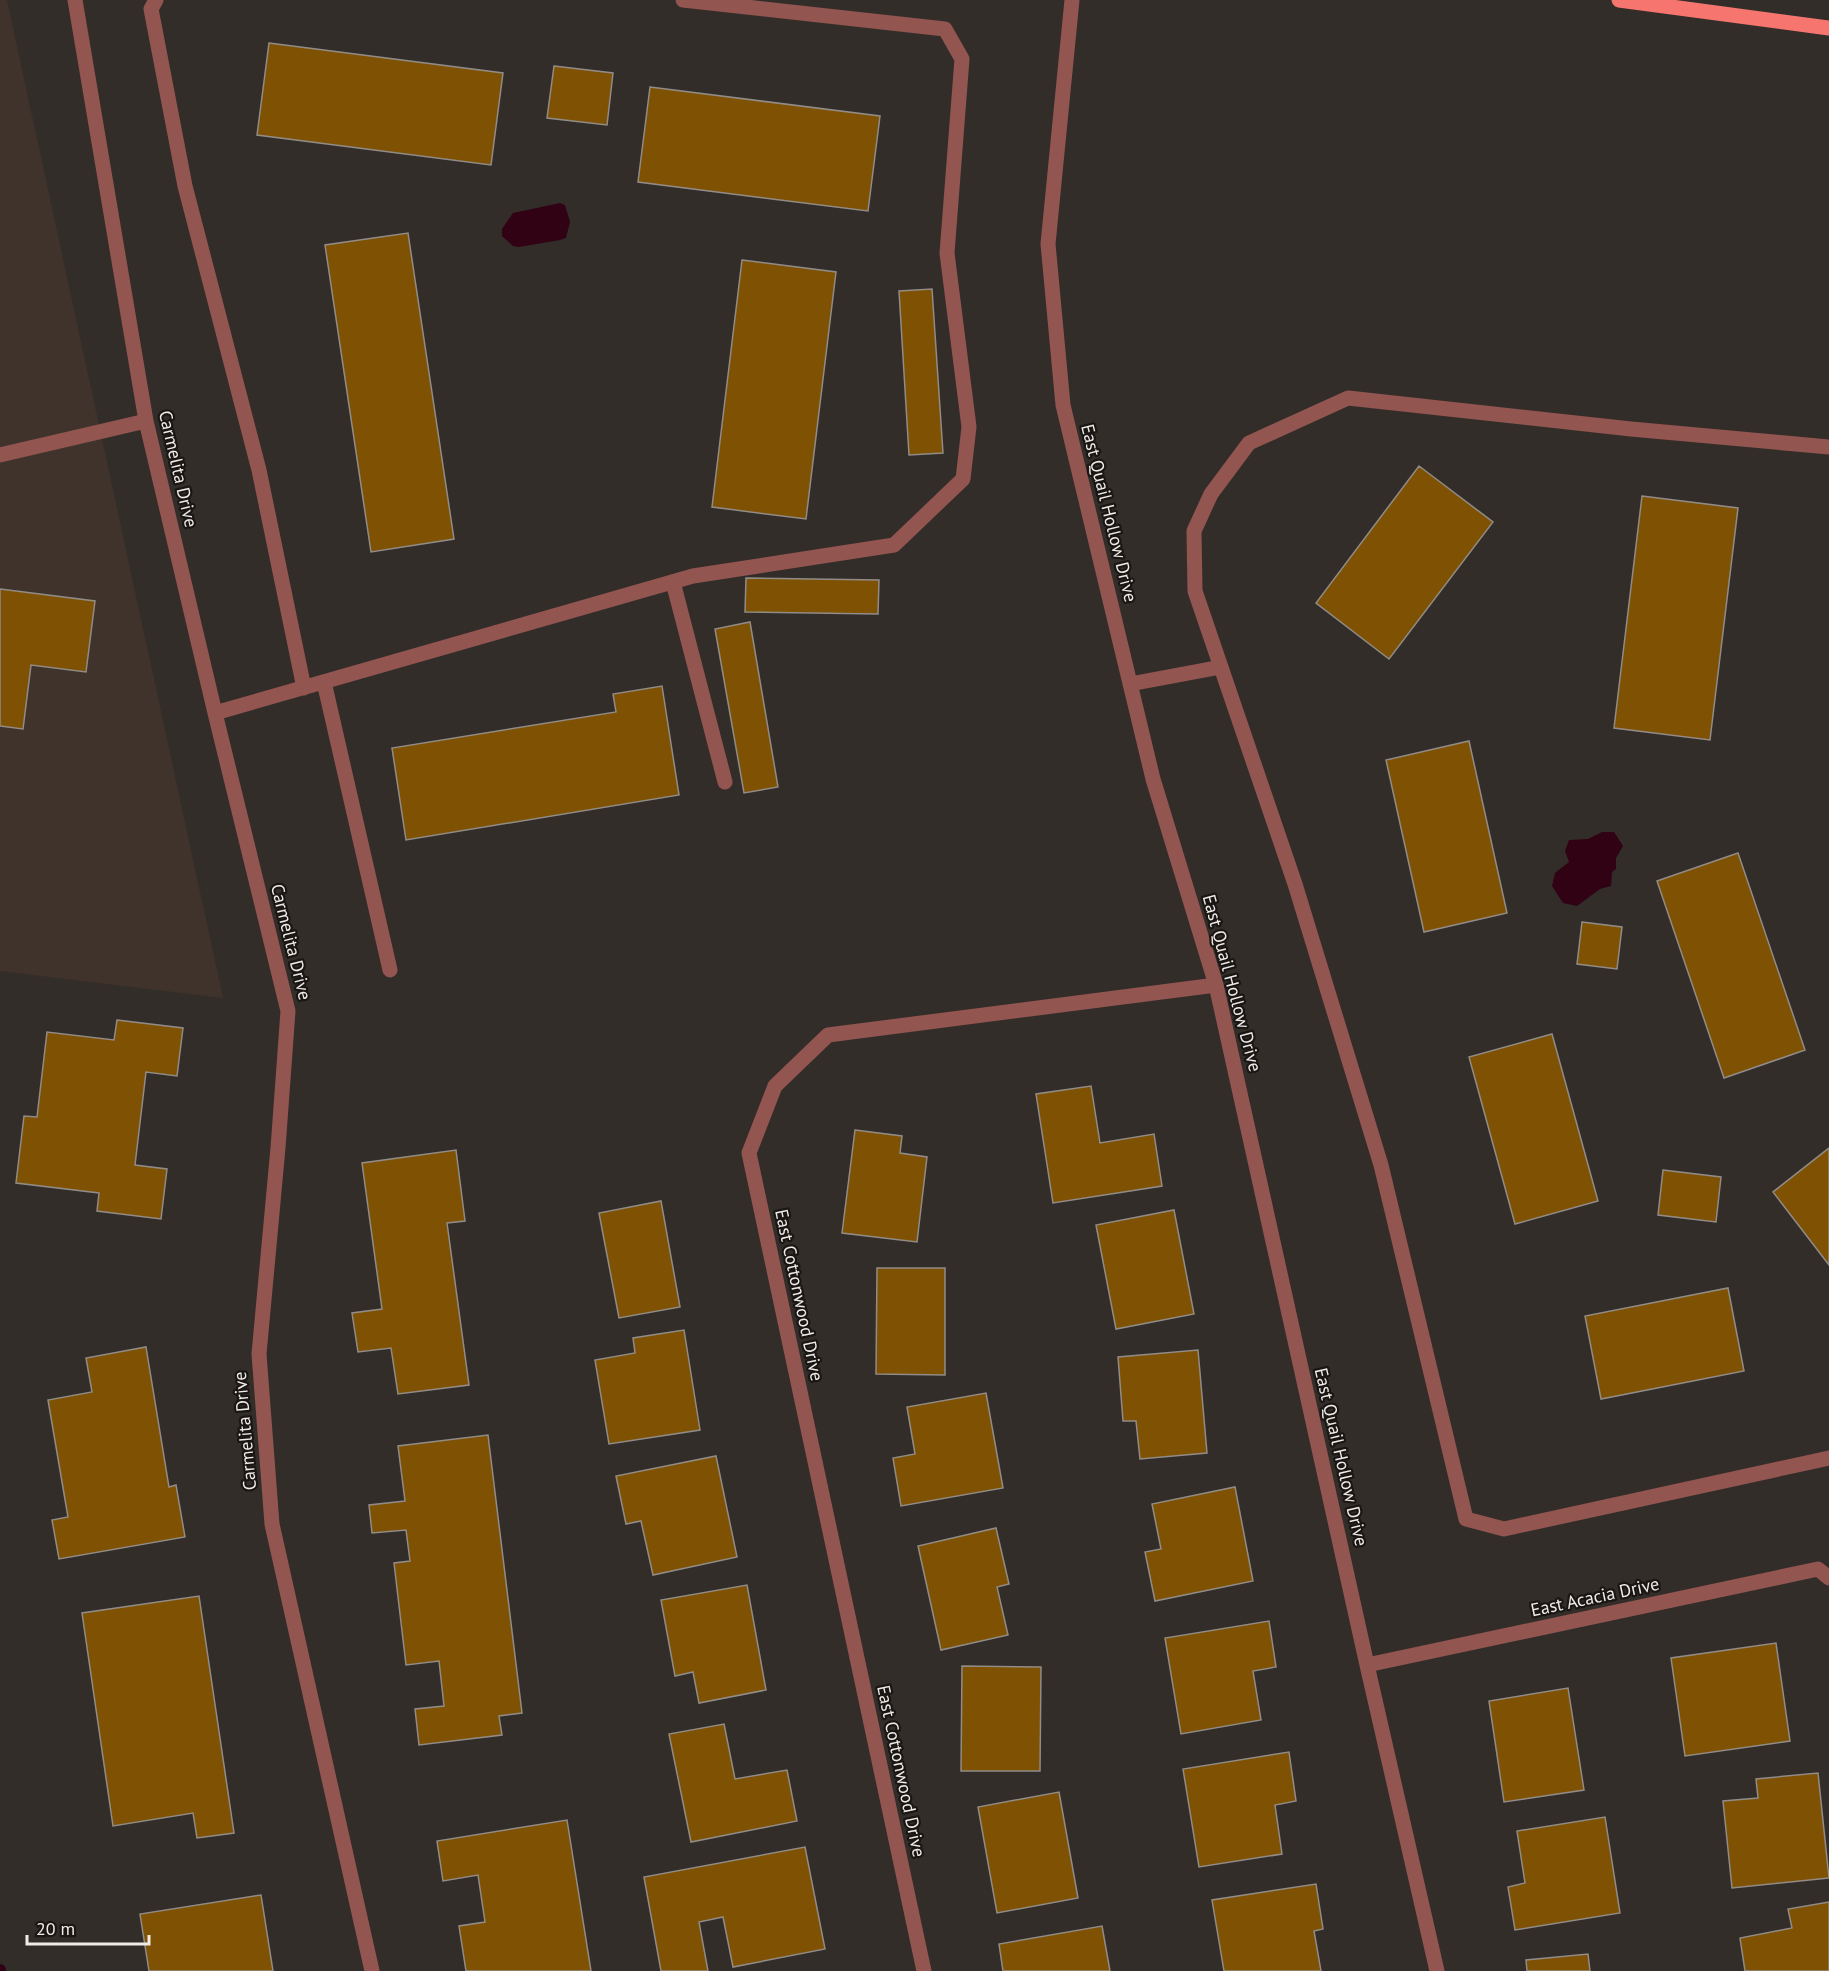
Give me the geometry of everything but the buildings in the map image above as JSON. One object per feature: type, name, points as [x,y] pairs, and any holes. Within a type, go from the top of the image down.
[{"type":"main road","points":[[1619,0],[1829,28]]},
{"type":"street","name":"Carmelita Drive","points":[[75,0],[146,421],[288,1011],[259,1354],[272,1524],[372,1971]]},
{"type":"street","points":[[156,0],[151,9],[185,186],[259,470],[304,688]]},
{"type":"street","points":[[215,713],[693,576],[894,545],[963,479],[969,427],[947,253],[962,59],[945,29],[683,0]]},
{"type":"street","name":"East Quail Hollow Drive","points":[[1072,0],[1048,244],[1063,405],[1153,779],[1216,985],[1437,1971]]},
{"type":"street","points":[[1829,447],[1620,428],[1348,398],[1249,443],[1211,494],[1194,531],[1195,591],[1295,884],[1381,1165],[1466,1519],[1504,1529],[1829,1458]]},
{"type":"street","points":[[0,455],[146,421]]},
{"type":"street","points":[[673,582],[724,782]]},
{"type":"street","points":[[1130,684],[1221,667]]},
{"type":"street","points":[[324,682],[390,970]]},
{"type":"street","name":"East Cottonwood Drive","points":[[924,1971],[749,1153],[775,1086],[828,1035],[1216,985]]},
{"type":"street","name":"East Acacia Drive","points":[[1367,1665],[1818,1569],[1829,1578]]},
{"type":"shaded area","points":[[0,0],[7,0],[223,998],[0,971]]},
{"type":"shaded area","points":[[560,203],[565,205],[570,222],[566,238],[519,247],[513,246],[502,236],[502,229],[513,213]]},
{"type":"shaded area","points":[[1602,832],[1614,832],[1623,846],[1616,858],[1616,869],[1612,872],[1611,886],[1600,889],[1577,906],[1563,903],[1552,886],[1555,873],[1569,862],[1565,851],[1569,840],[1588,839]]}]
